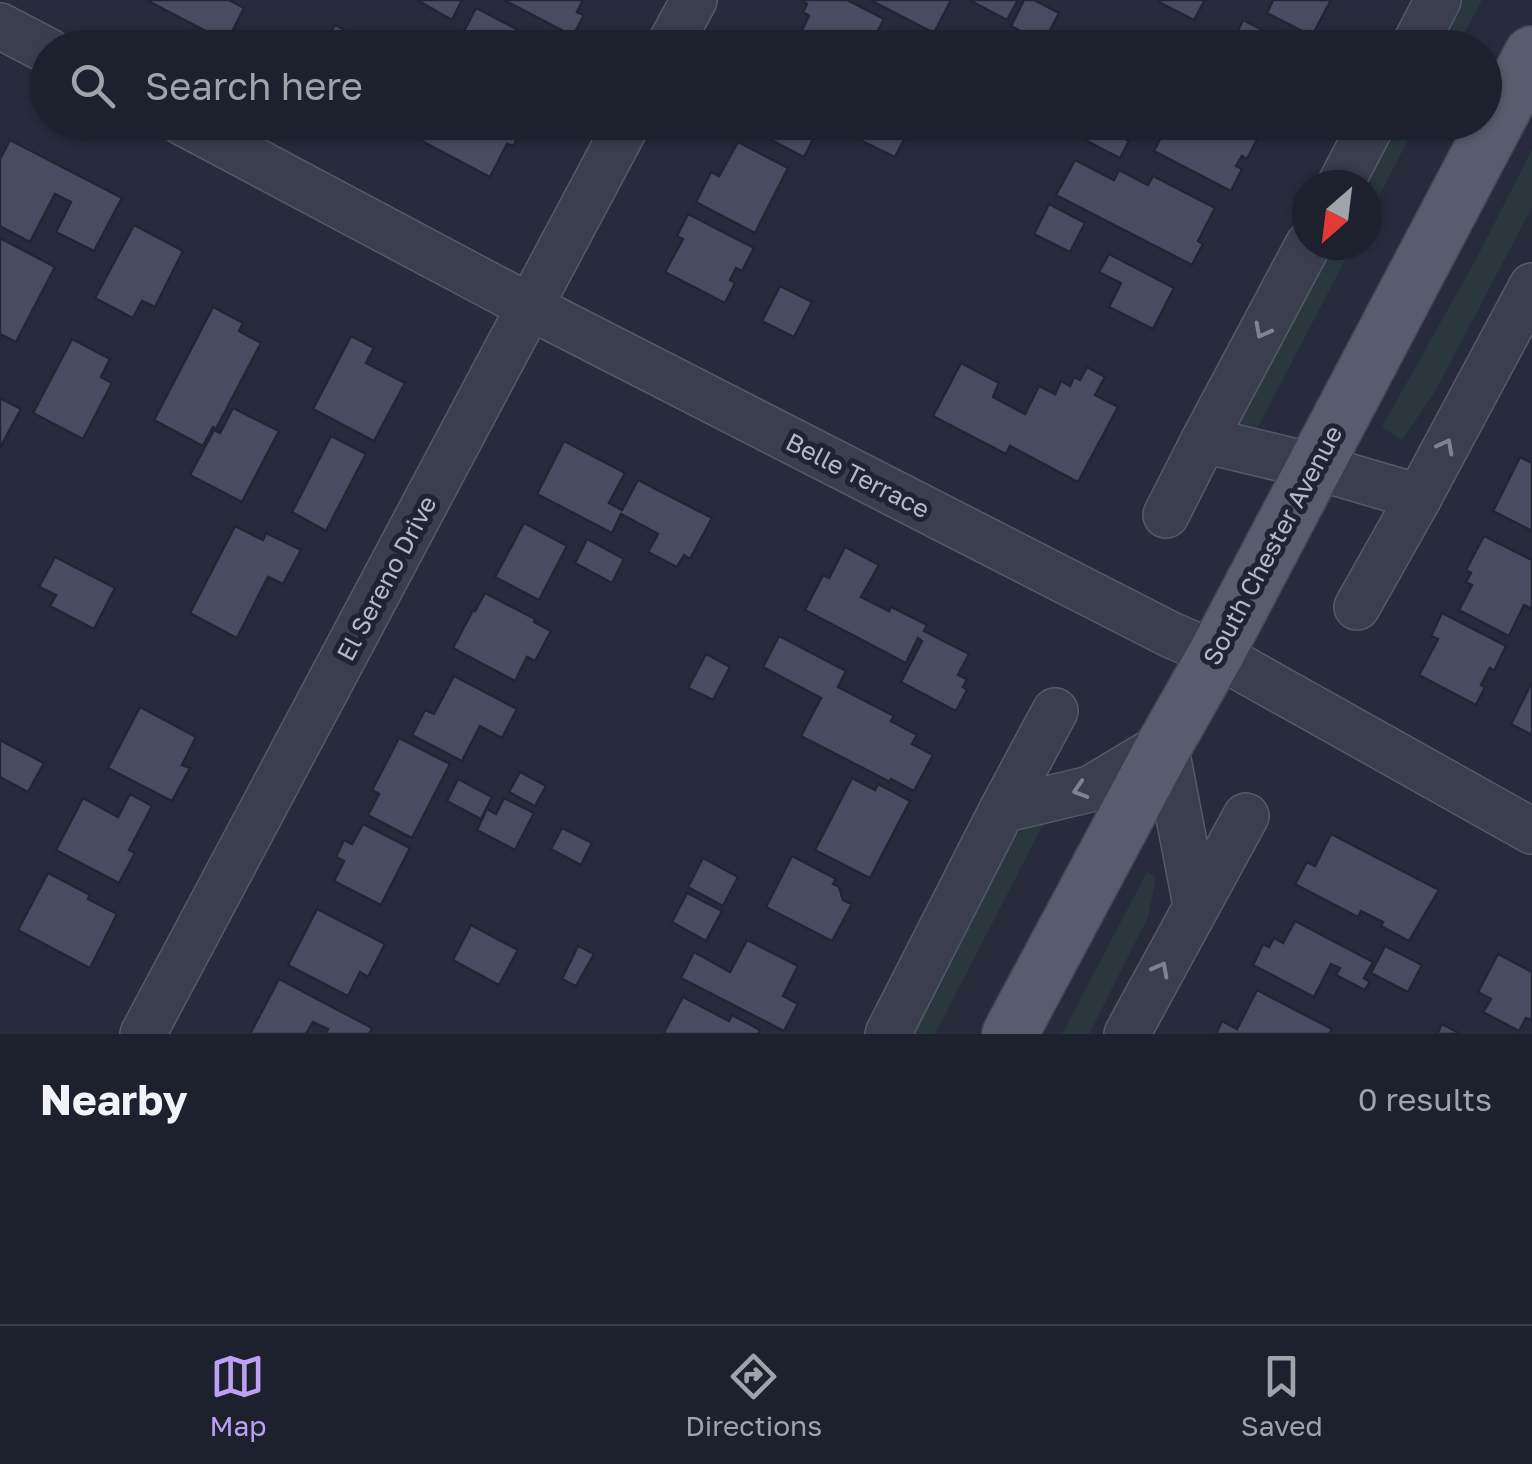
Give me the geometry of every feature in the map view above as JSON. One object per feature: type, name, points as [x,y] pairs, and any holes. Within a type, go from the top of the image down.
[{"type":"main road","name":"South Chester Avenue","points":[[1502,110],[1532,54]]},
{"type":"main road","name":"South Chester Avenue","points":[[1010,1034],[1216,654],[1486,140]]},
{"type":"street","points":[[678,30],[694,0]]},
{"type":"street","points":[[1422,30],[1438,0]]},
{"type":"street","points":[[0,26],[30,42]]},
{"type":"street","name":"Belle Terrace","points":[[216,140],[530,307],[1171,635],[1216,654],[1532,831]]},
{"type":"street","name":"El Sereno Drive","points":[[142,1034],[618,140]]},
{"type":"street","points":[[1348,170],[1364,140]]},
{"type":"street","points":[[1166,516],[1300,260]]},
{"type":"street","points":[[1357,607],[1532,286]]},
{"type":"street","points":[[1204,440],[1419,496]]},
{"type":"street","points":[[888,1034],[1055,711]]},
{"type":"street","points":[[1002,810],[1090,789],[1165,744],[1196,905]]},
{"type":"street","points":[[1127,1034],[1246,816]]},
{"type":"shaded area","points":[[1457,0],[1482,0],[1466,30],[1441,30]]},
{"type":"shaded area","points":[[1382,140],[1408,140],[1382,190],[1382,170],[1365,170]]},
{"type":"shaded area","points":[[1532,150],[1532,207],[1436,390],[1402,440],[1382,427]]},
{"type":"shaded area","points":[[1317,260],[1345,260],[1260,423],[1241,446],[1235,441],[1255,374]]},
{"type":"shaded area","points":[[1039,813],[1047,817],[935,1034],[903,1034],[998,854]]},
{"type":"shaded area","points":[[1147,872],[1156,877],[1148,917],[1089,1034],[1062,1034]]},
{"type":"building","points":[[146,0],[229,0],[244,8],[233,30],[204,30]]},
{"type":"building","points":[[417,0],[462,0],[452,20]]},
{"type":"building","points":[[504,0],[583,0],[577,12],[584,15],[576,30],[562,30]]},
{"type":"building","points":[[847,0],[884,19],[878,30],[802,30],[809,16],[803,12],[807,4],[804,2]]},
{"type":"building","points":[[870,0],[951,0],[936,30],[928,30]]},
{"type":"building","points":[[969,0],[1018,0],[1007,20]]},
{"type":"building","points":[[1024,0],[1034,0],[1059,13],[1050,30],[1018,30],[1011,26]]},
{"type":"building","points":[[1160,0],[1205,0],[1194,20]]},
{"type":"building","points":[[1273,0],[1331,0],[1315,30],[1300,30],[1267,13]]},
{"type":"building","points":[[476,8],[518,30],[465,30]]},
{"type":"building","points":[[1243,20],[1263,30],[1238,30]]},
{"type":"building","points":[[10,140],[122,198],[94,251],[56,232],[71,202],[55,194],[30,242],[0,226],[0,159]]},
{"type":"building","points":[[420,140],[516,140],[513,146],[507,144],[490,177]]},
{"type":"building","points":[[771,140],[813,140],[804,157]]},
{"type":"building","points":[[860,140],[904,140],[895,157]]},
{"type":"building","points":[[1085,140],[1127,140],[1120,158]]},
{"type":"building","points":[[1160,140],[1257,140],[1247,159],[1242,156],[1236,166],[1242,169],[1231,191],[1154,151]]},
{"type":"building","points":[[738,142],[788,168],[755,233],[696,202],[711,172],[719,176]]},
{"type":"building","points":[[1075,160],[1114,180],[1119,170],[1148,185],[1153,176],[1215,208],[1198,241],[1203,244],[1192,265],[1056,195]]},
{"type":"building","points":[[1049,204],[1085,223],[1070,252],[1034,234]]},
{"type":"building","points":[[688,214],[754,248],[742,271],[736,268],[730,280],[735,283],[725,303],[665,272],[683,239],[677,236]]},
{"type":"building","points":[[134,225],[183,251],[155,307],[142,301],[133,318],[95,298]]},
{"type":"building","points":[[0,238],[55,267],[16,342],[0,334]]},
{"type":"building","points":[[1109,254],[1174,288],[1153,329],[1109,307],[1121,283],[1099,272]]},
{"type":"building","points":[[780,286],[812,302],[794,337],[762,321]]},
{"type":"building","points":[[213,307],[243,323],[239,331],[261,343],[203,446],[154,420]]},
{"type":"building","points":[[351,336],[374,348],[366,363],[405,383],[374,441],[313,409]]},
{"type":"building","points":[[72,339],[110,359],[101,377],[112,383],[83,439],[33,413]]},
{"type":"building","points":[[961,363],[999,383],[993,397],[1025,414],[1039,386],[1055,394],[1061,381],[1070,386],[1074,377],[1080,380],[1087,367],[1105,377],[1095,395],[1118,407],[1078,482],[1010,446],[1006,454],[933,416]]},
{"type":"building","points":[[0,398],[21,409],[0,448]]},
{"type":"building","points":[[233,408],[279,431],[242,502],[190,475],[214,430],[220,433]]},
{"type":"building","points":[[331,436],[366,454],[326,531],[292,512]]},
{"type":"building","points":[[564,441],[625,473],[609,503],[622,510],[638,480],[712,518],[690,559],[684,555],[677,567],[648,552],[658,534],[621,514],[612,533],[537,494]]},
{"type":"building","points":[[1520,457],[1532,463],[1532,531],[1493,511]]},
{"type":"building","points":[[524,523],[567,546],[539,600],[495,577]]},
{"type":"building","points":[[235,526],[263,540],[266,533],[301,550],[283,584],[268,577],[237,638],[190,613]]},
{"type":"building","points":[[1484,536],[1532,560],[1532,609],[1524,605],[1509,636],[1459,610],[1472,585],[1466,582],[1471,573],[1466,570]]},
{"type":"building","points":[[587,539],[624,559],[612,583],[575,563]]},
{"type":"building","points":[[845,547],[879,565],[861,597],[927,625],[924,631],[969,654],[958,675],[967,679],[963,687],[967,690],[956,711],[901,682],[922,641],[918,638],[906,663],[805,610],[823,575],[829,578]]},
{"type":"building","points":[[55,557],[115,588],[94,629],[50,606],[56,595],[39,587]]},
{"type":"building","points":[[485,593],[551,631],[535,661],[527,657],[515,681],[453,648]]},
{"type":"building","points":[[1442,613],[1506,646],[1494,671],[1490,668],[1481,685],[1485,687],[1476,705],[1419,675],[1438,639],[1431,636]]},
{"type":"building","points":[[779,636],[846,671],[838,687],[894,716],[891,721],[917,735],[912,744],[933,755],[914,791],[801,736],[821,698],[763,667]]},
{"type":"building","points":[[706,654],[730,667],[713,700],[688,688]]},
{"type":"building","points":[[454,676],[517,709],[502,738],[480,726],[462,761],[412,735],[425,710],[434,714]]},
{"type":"building","points":[[1532,682],[1532,735],[1511,724]]},
{"type":"building","points":[[140,707],[196,737],[182,765],[190,768],[172,801],[108,768]]},
{"type":"building","points":[[399,738],[450,764],[412,838],[368,815],[379,794],[372,790]]},
{"type":"building","points":[[0,740],[44,763],[28,792],[0,777]]},
{"type":"building","points":[[520,772],[546,786],[535,806],[509,792]]},
{"type":"building","points":[[852,778],[875,790],[878,784],[910,801],[870,878],[815,850]]},
{"type":"building","points":[[458,779],[492,797],[481,819],[447,801]]},
{"type":"building","points":[[130,794],[152,806],[129,850],[135,853],[119,883],[56,850],[83,798],[118,817]]},
{"type":"building","points":[[504,798],[534,813],[515,850],[477,830],[487,809],[496,814]]},
{"type":"building","points":[[363,824],[410,848],[381,905],[334,881],[344,861],[336,857],[344,840],[352,844]]},
{"type":"building","points":[[562,828],[592,843],[581,865],[551,849]]},
{"type":"building","points":[[1331,834],[1439,890],[1409,941],[1361,911],[1358,917],[1295,884],[1307,862],[1315,866]]},
{"type":"building","points":[[792,856],[836,879],[833,884],[839,887],[843,900],[852,904],[832,941],[766,907]]},
{"type":"building","points":[[703,858],[738,877],[723,906],[688,887]]},
{"type":"building","points":[[48,873],[117,914],[90,968],[18,930]]},
{"type":"building","points":[[687,893],[722,911],[706,941],[672,922]]},
{"type":"building","points":[[317,909],[385,944],[368,977],[360,972],[348,996],[288,965]]},
{"type":"building","points":[[1295,921],[1373,962],[1364,978],[1370,982],[1365,990],[1336,975],[1340,968],[1331,964],[1314,997],[1253,965],[1263,944],[1269,947],[1274,938],[1283,943]]},
{"type":"building","points":[[471,925],[518,950],[499,985],[453,960]]},
{"type":"building","points":[[747,940],[798,966],[783,996],[798,1004],[784,1031],[681,978],[694,952],[730,972]]},
{"type":"building","points":[[578,946],[594,954],[576,986],[562,979]]},
{"type":"building","points":[[1385,946],[1422,965],[1408,992],[1371,973]]},
{"type":"building","points":[[1498,954],[1532,972],[1532,1020],[1526,1018],[1519,1031],[1483,1012],[1491,999],[1478,992]]},
{"type":"building","points":[[279,979],[372,1028],[369,1034],[325,1034],[328,1029],[313,1022],[306,1034],[250,1034]]},
{"type":"building","points":[[1257,990],[1332,1029],[1329,1034],[1216,1034],[1222,1021],[1237,1029]]},
{"type":"building","points":[[683,997],[729,1021],[732,1015],[760,1030],[758,1034],[663,1034]]},
{"type":"building","points":[[1442,1024],[1461,1034],[1437,1034]]}]
